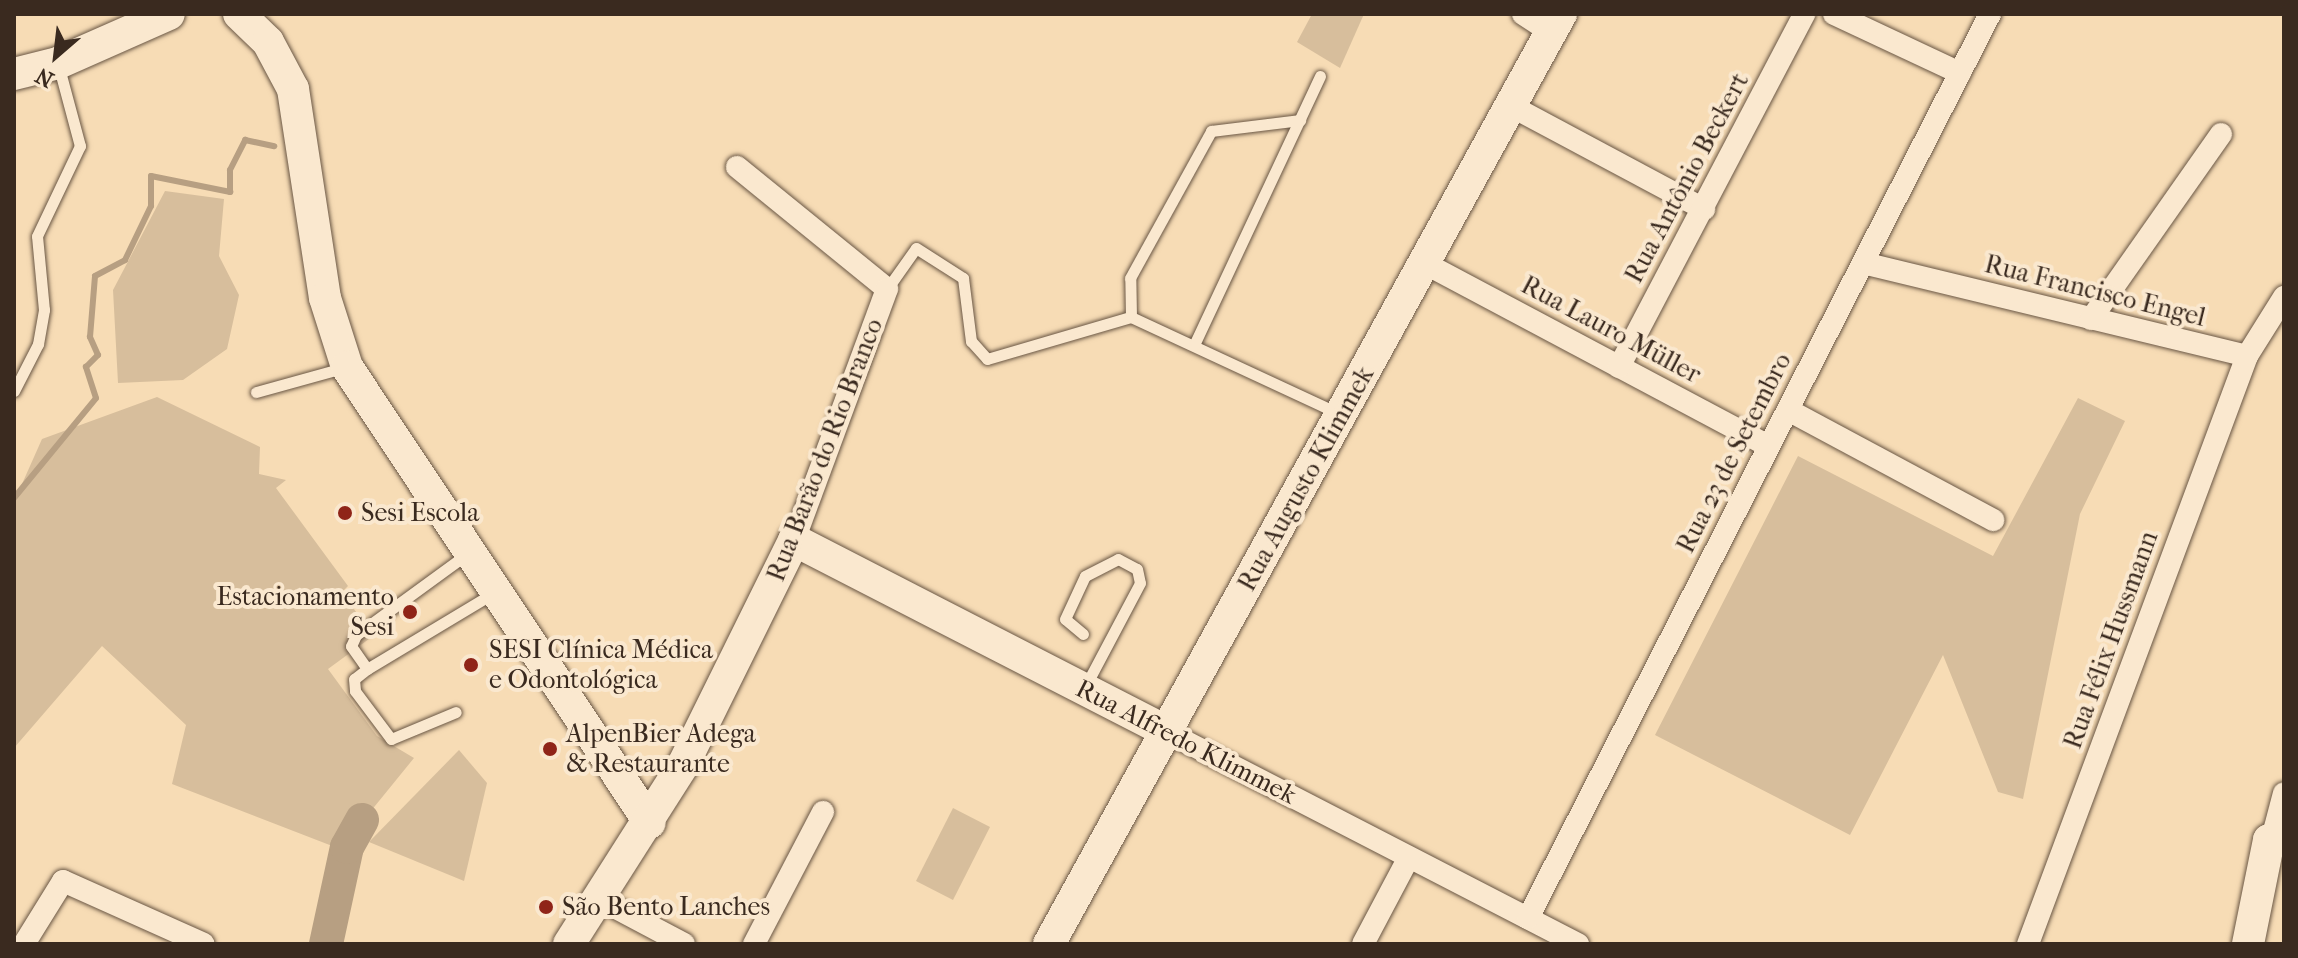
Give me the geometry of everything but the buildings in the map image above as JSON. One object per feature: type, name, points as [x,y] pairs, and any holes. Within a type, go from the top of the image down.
[{"type":"street","points":[[14,74],[58,63],[169,14]]},
{"type":"street","points":[[239,14],[268,42],[293,89],[325,298],[347,367],[499,589],[650,823]]},
{"type":"street","points":[[1523,14],[1556,23]]},
{"type":"street","name":"Rua Antônio Beckert","points":[[1619,367],[1804,14]]},
{"type":"street","points":[[1834,14],[1960,73]]},
{"type":"street","name":"Rua 23 de Setembro","points":[[1528,918],[1960,73],[1985,16]]},
{"type":"street","name":"Rua Augusto Klimmek","points":[[1049,944],[1556,23]]},
{"type":"street","points":[[1511,106],[1704,209]]},
{"type":"street","points":[[2091,319],[2221,134]]},
{"type":"street","name":"Rua Barão do Rio Branco","points":[[569,944],[650,823],[794,540],[887,289],[737,167]]},
{"type":"street","name":"Rua Francisco Engel","points":[[1863,263],[2247,356]]},
{"type":"street","name":"Rua Lauro Müller","points":[[1426,264],[1769,446]]},
{"type":"street","points":[[2247,356],[2284,297]]},
{"type":"street","name":"Rua Félix Hussmann","points":[[2028,944],[2247,356]]},
{"type":"street","points":[[1788,410],[1993,520]]},
{"type":"street","name":"Rua Alfredo Klimmek","points":[[794,540],[1578,944]]},
{"type":"street","points":[[2248,944],[2279,836],[2284,793]]},
{"type":"street","points":[[754,944],[823,812]]},
{"type":"street","points":[[1363,944],[1409,857]]},
{"type":"street","points":[[24,944],[63,881],[204,944]]},
{"type":"street","points":[[599,899],[684,944]]},
{"type":"lane","points":[[14,391],[38,344],[44,310],[34,247],[80,146],[58,63]]},
{"type":"lane","points":[[1194,345],[1320,76]]},
{"type":"lane","points":[[1131,317],[1130,278],[1211,131],[1300,120]]},
{"type":"lane","points":[[887,289],[912,248],[955,271],[969,292],[971,341],[987,359],[1131,317],[1342,415]]},
{"type":"lane","points":[[256,392],[347,367]]},
{"type":"lane","points":[[367,669],[351,646],[356,635],[472,550]]},
{"type":"lane","points":[[1083,634],[1065,619],[1085,576],[1118,559],[1137,569],[1140,583],[1084,690]]},
{"type":"lane","points":[[456,712],[391,739],[355,691],[354,679],[499,589]]},
{"type":"shaded area","points":[[1312,14],[1364,14],[1340,68],[1297,42]]},
{"type":"shaded area","points":[[165,191],[224,199],[219,256],[239,295],[227,349],[183,380],[118,383],[113,290]]},
{"type":"shaded area","points":[[157,397],[260,447],[259,474],[286,480],[276,488],[348,586],[342,592],[373,636],[328,669],[377,736],[414,758],[340,849],[172,784],[186,725],[102,646],[14,748],[14,502],[42,439]]},
{"type":"shaded area","points":[[2078,398],[2125,421],[2080,514],[2023,799],[1998,792],[1943,655],[1850,835],[1655,735],[1798,456],[1993,556]]},
{"type":"shaded area","points":[[459,750],[487,783],[464,881],[369,842]]},
{"type":"shaded area","points":[[953,808],[990,827],[953,900],[916,881]]},
{"type":"waterway","points":[[14,498],[96,398],[86,367],[98,355],[90,337],[95,276],[125,260],[151,206],[151,176],[230,192],[230,170],[245,140],[274,146]]},
{"type":"waterway","points":[[326,944],[347,847],[362,820]]},
{"type":"place","name":"Sesi Escola","points":[[345,513]]},
{"type":"place","name":"Estacionamento Sesi","points":[[410,612]]},
{"type":"place","name":"SESI Clínica Médica e Odontológica","points":[[471,665]]},
{"type":"place","name":"AlpenBier Adega & Restaurante","points":[[550,749]]},
{"type":"place","name":"São Bento Lanches","points":[[546,907]]}]
